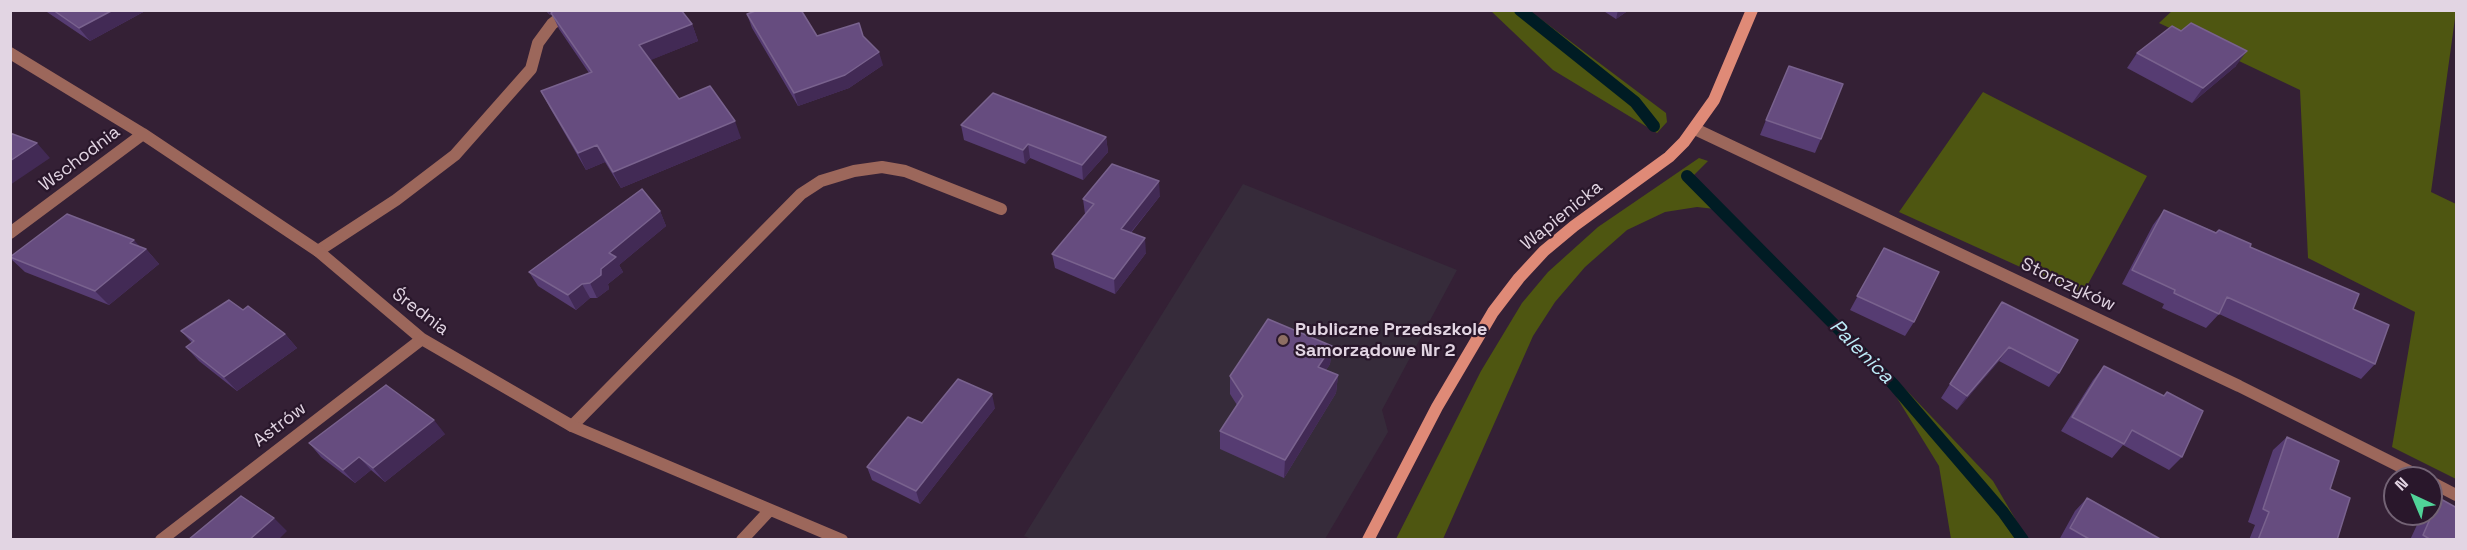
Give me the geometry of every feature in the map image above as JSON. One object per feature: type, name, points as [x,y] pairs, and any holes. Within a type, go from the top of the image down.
[{"type":"street","points":[[318,251],[396,200],[455,155],[531,69],[538,43],[552,24],[570,10]]},
{"type":"street","name":"Wapienicka","points":[[1368,540],[1393,488],[1466,354],[1519,278],[1544,251],[1574,226],[1669,157],[1695,129],[1727,75],[1752,10]]},
{"type":"street","name":"Średnia","points":[[10,53],[143,134],[318,251],[422,339],[572,426],[842,540]]},
{"type":"street","name":"Storczyków","points":[[1695,129],[2239,386],[2399,466]]},
{"type":"street","name":"Wschodnia","points":[[10,233],[143,134]]},
{"type":"street","points":[[572,426],[801,194],[821,181],[854,171],[882,167],[905,171],[1001,209]]},
{"type":"street","name":"Astrów","points":[[161,540],[422,339]]},
{"type":"street","points":[[2443,488],[2457,495]]},
{"type":"street","points":[[742,540],[769,511]]},
{"type":"shaded area","name":"Publiczne Przedszkole Samorządowe Nr 2","points":[[1243,184],[1457,270],[1382,410],[1388,432],[1325,539],[1034,540],[1024,536]]},
{"type":"green space","points":[[2173,10],[2456,11],[2431,192],[2456,204],[2456,479],[2443,472],[2443,466],[2430,466],[2392,447],[2415,312],[2308,258],[2300,90],[2159,23]]},
{"type":"green space","points":[[1491,11],[1530,11],[1666,113],[1667,122],[1657,133],[1553,70]]},
{"type":"green space","points":[[1983,92],[2147,176],[2082,295],[1899,212]]},
{"type":"green space","points":[[1699,158],[1708,161],[1688,181],[1715,209],[1697,207],[1665,212],[1627,230],[1585,267],[1555,302],[1533,336],[1443,539],[1396,539],[1481,371],[1522,303],[1548,272],[1598,227]]},
{"type":"green space","points":[[1822,307],[1993,481],[2027,539],[1951,539],[1939,466],[1889,385],[1814,310]]},
{"type":"building","points":[[53,10],[113,10],[79,28]]},
{"type":"building","points":[[554,10],[681,10],[692,24],[639,45],[679,99],[710,86],[735,121],[613,172],[597,145],[578,153],[541,91],[592,72],[551,13]]},
{"type":"building","points":[[758,10],[801,10],[817,36],[859,23],[863,36],[879,52],[845,75],[794,93],[747,14]]},
{"type":"building","points":[[2191,23],[2247,51],[2203,88],[2137,53],[2172,26],[2181,31]]},
{"type":"building","points":[[1789,66],[1843,84],[1821,139],[1766,120]]},
{"type":"building","points":[[993,93],[1106,137],[1082,165],[1028,144],[1023,150],[961,125]]},
{"type":"building","points":[[10,133],[37,143],[10,161]]},
{"type":"building","points":[[1112,164],[1159,181],[1121,229],[1145,238],[1114,279],[1052,254],[1094,204],[1083,199]]},
{"type":"building","points":[[642,189],[660,211],[609,253],[616,257],[601,269],[601,275],[590,283],[582,284],[568,295],[529,272]]},
{"type":"building","points":[[2164,210],[2216,233],[2219,230],[2251,244],[2250,247],[2359,294],[2353,309],[2389,325],[2375,364],[2227,297],[2219,314],[2132,270]]},
{"type":"building","points":[[67,214],[134,240],[130,243],[146,249],[95,291],[10,257]]},
{"type":"building","points":[[1884,248],[1939,272],[1914,322],[1857,296]]},
{"type":"building","points":[[229,300],[243,310],[248,306],[285,334],[224,377],[186,347],[194,341],[181,331]]},
{"type":"building","points":[[2002,302],[2078,340],[2059,373],[2009,347],[1967,396],[1950,384]]},
{"type":"building","points":[[1268,319],[1332,346],[1318,367],[1338,375],[1285,460],[1220,431],[1243,396],[1230,376]]},
{"type":"building","points":[[2104,366],[2164,396],[2167,392],[2203,411],[2182,457],[2132,430],[2124,444],[2072,417]]},
{"type":"building","points":[[958,379],[992,394],[916,491],[867,467],[908,417],[922,423]]},
{"type":"building","points":[[386,385],[434,420],[373,468],[359,457],[343,470],[309,443]]},
{"type":"building","points":[[2287,437],[2339,461],[2330,489],[2350,498],[2337,540],[2258,540],[2269,512],[2263,509]]},
{"type":"building","points":[[241,496],[274,518],[249,540],[188,540]]},
{"type":"building","points":[[2087,498],[2162,540],[2091,540],[2070,528]]},
{"type":"building","points":[[2443,500],[2457,508],[2457,540],[2431,540],[2423,535],[2427,526],[2443,526]]},
{"type":"waterway","name":"Palenica","points":[[1520,10],[1635,102],[1654,126]]},
{"type":"waterway","name":"Palenica","points":[[1687,176],[1893,384],[2003,512],[2023,540]]},
{"type":"place","name":"Publiczne Przedszkole Samorządowe Nr 2","points":[[1283,340]]}]
